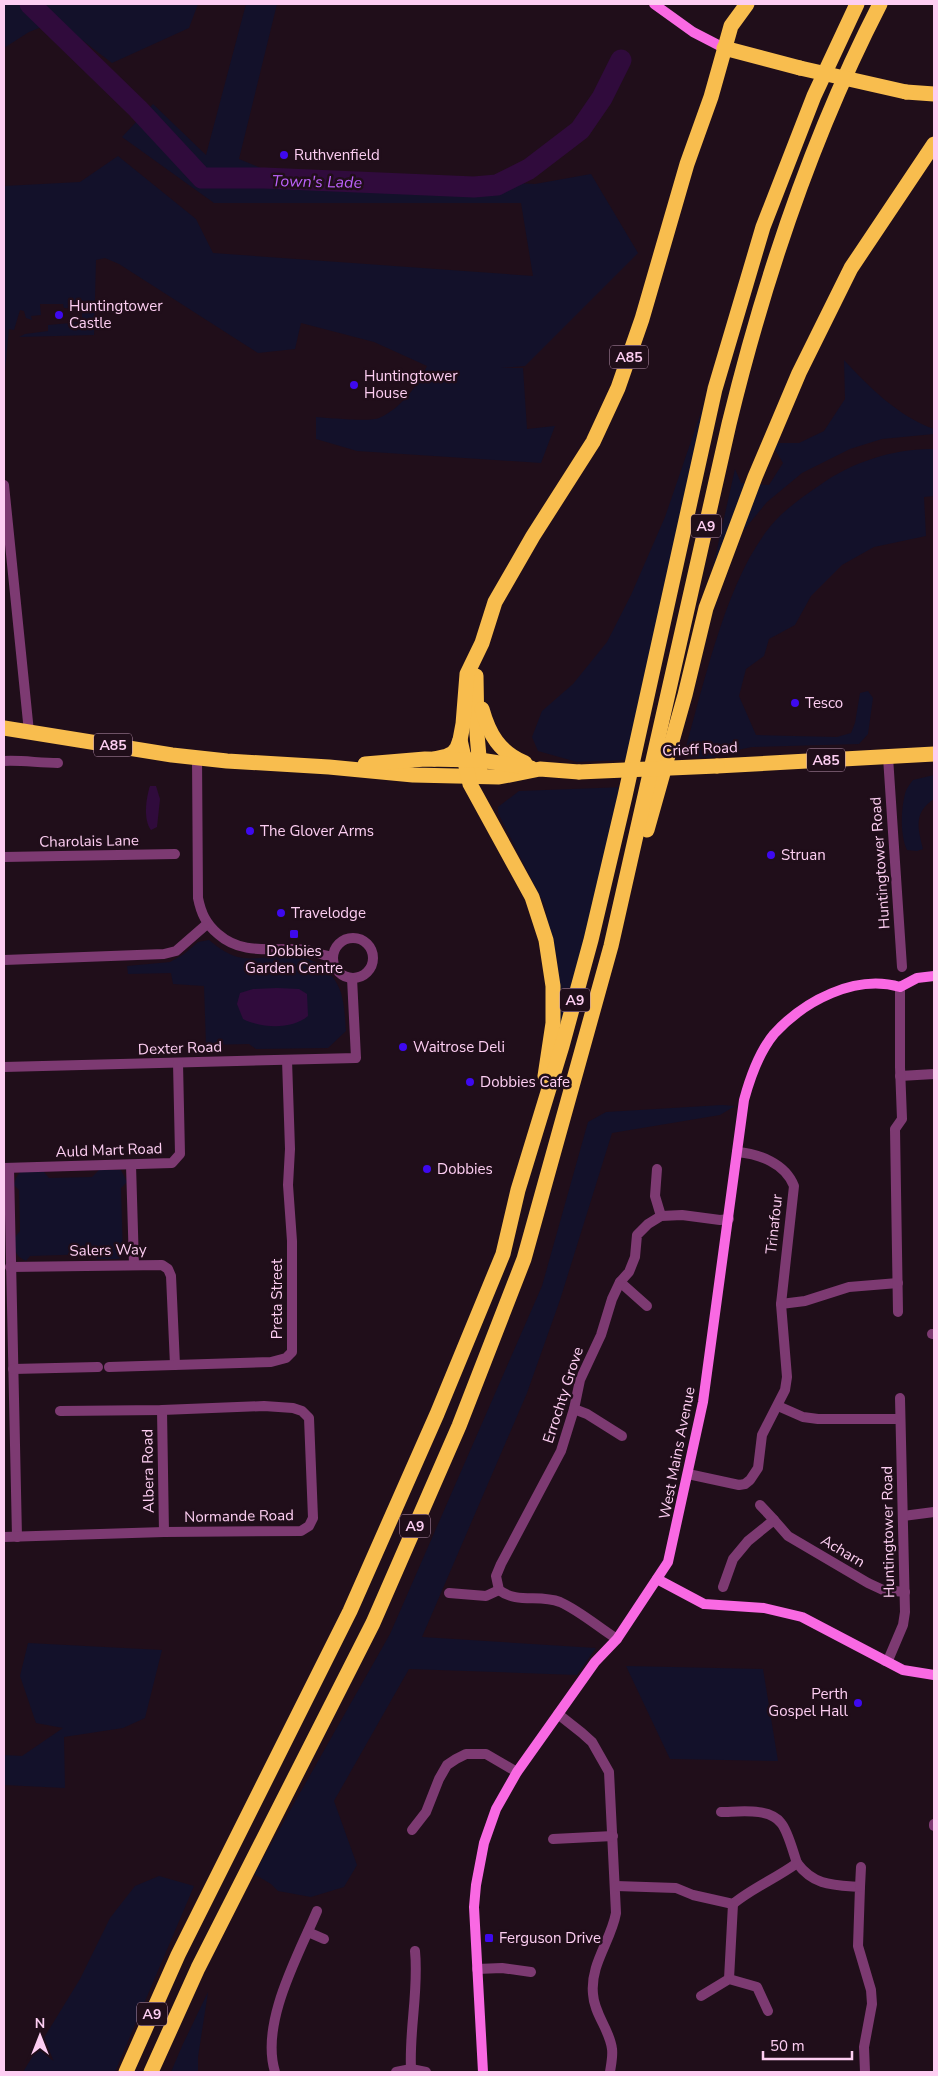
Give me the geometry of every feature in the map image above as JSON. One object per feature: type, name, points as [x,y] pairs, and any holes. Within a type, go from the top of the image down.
[{"type":"highway","points":[[746,4],[731,26],[724,48],[800,68],[906,92],[934,94]]},
{"type":"highway","name":"A9","points":[[126,2072],[178,1955],[350,1611],[438,1414],[502,1254],[518,1190],[538,1127],[595,922],[718,380],[761,235],[779,184],[814,96],[857,4]]},
{"type":"highway","name":"A9","points":[[611,946],[748,346],[802,183],[829,114],[880,4]]},
{"type":"highway","name":"A85","points":[[472,760],[475,684],[482,643],[495,602],[533,536],[593,442],[618,388],[642,319],[687,164],[711,97],[724,48]]},
{"type":"highway","name":"A9","points":[[151,2072],[198,1968],[372,1623],[459,1426],[524,1258],[611,946],[653,810],[685,695],[706,608],[755,477],[799,373],[851,268],[934,144]]},
{"type":"highway","points":[[434,759],[454,753],[460,740],[466,674],[482,643]]},
{"type":"highway","name":"A85","points":[[475,684],[486,726],[499,746],[516,759],[540,769]]},
{"type":"highway","name":"A85","points":[[4,728],[197,757],[329,767],[413,776],[475,776]]},
{"type":"highway","points":[[460,740],[472,760],[475,776]]},
{"type":"highway","name":"Crieff Road","points":[[475,776],[499,777],[540,769],[579,772],[934,754]]},
{"type":"highway","name":"A85","points":[[329,767],[434,759],[472,760],[540,769]]},
{"type":"highway","name":"A9","points":[[475,776],[470,784],[532,897],[551,960],[553,1023],[538,1127]]},
{"type":"street","points":[[654,4],[693,32],[724,48]]},
{"type":"street","points":[[4,485],[29,732]]},
{"type":"street","points":[[197,757],[198,898],[201,912],[207,924],[225,941],[237,947],[248,949],[306,950],[332,957]]},
{"type":"street","name":"Huntingtower Road","points":[[888,757],[902,967]]},
{"type":"street","points":[[4,761],[23,760],[42,764],[58,763]]},
{"type":"street","name":"Charolais Lane","points":[[4,857],[174,854]]},
{"type":"street","points":[[4,960],[164,954],[176,950],[207,924]]},
{"type":"street","points":[[354,937],[366,942],[372,953],[372,966],[364,974],[352,978],[340,974],[333,963],[332,957],[337,945],[342,940],[354,937]]},
{"type":"street","points":[[898,1312],[896,1128],[902,1120],[900,988],[917,978],[934,976]]},
{"type":"street","name":"Dexter Road","points":[[4,1067],[356,1058],[352,978]]},
{"type":"street","name":"West Mains Avenue","points":[[483,2072],[474,1907],[484,1842],[496,1810],[517,1772],[595,1662],[616,1638],[668,1562],[703,1402],[748,1084],[761,1054],[774,1035],[804,1008],[836,992],[853,987],[887,984],[900,988]]},
{"type":"street","name":"Preta Street","points":[[109,1367],[272,1362],[286,1358],[292,1352],[292,1241],[288,1185],[290,1141],[288,1060]]},
{"type":"street","name":"Auld Mart Road","points":[[6,1168],[172,1163],[180,1154],[178,1063]]},
{"type":"street","points":[[900,1076],[934,1074]]},
{"type":"street","name":"Trinafour","points":[[688,1474],[732,1485],[745,1484],[750,1480],[758,1468],[762,1435],[785,1390],[787,1376],[781,1304],[794,1186],[791,1178],[769,1160],[752,1154],[737,1152]]},
{"type":"street","points":[[130,1164],[134,1265]]},
{"type":"street","points":[[6,1168],[17,1537]]},
{"type":"street","points":[[656,1169],[655,1196],[661,1216],[682,1215],[720,1220],[728,1219]]},
{"type":"street","name":"Errochty Grove","points":[[498,1590],[496,1576],[501,1564],[561,1450],[574,1409],[580,1380],[601,1335],[612,1299],[620,1282],[629,1272],[635,1257],[637,1235],[648,1224],[661,1216]]},
{"type":"street","name":"Salers Way","points":[[10,1267],[162,1265],[168,1269],[171,1276],[175,1365]]},
{"type":"street","points":[[620,1282],[647,1306]]},
{"type":"street","points":[[781,1304],[805,1301],[849,1287],[898,1283]]},
{"type":"street","points":[[13,1369],[98,1367]]},
{"type":"street","name":"Huntingtower Road","points":[[885,1661],[889,1658],[904,1625],[905,1592],[900,1398]]},
{"type":"street","name":"Normande Road","points":[[4,1537],[164,1532],[301,1531],[309,1526],[313,1518],[308,1418],[302,1411],[293,1408],[264,1406],[60,1411]]},
{"type":"street","points":[[778,1406],[803,1417],[818,1419],[900,1419]]},
{"type":"street","points":[[574,1409],[587,1414],[622,1436]]},
{"type":"street","name":"Albera Road","points":[[162,1410],[164,1532]]},
{"type":"street","name":"Acharn","points":[[760,1505],[788,1536],[868,1583],[883,1590],[905,1592]]},
{"type":"street","points":[[903,1516],[934,1512]]},
{"type":"street","points":[[723,1587],[733,1559],[748,1541],[774,1520]]},
{"type":"street","points":[[657,1579],[704,1604],[764,1608],[802,1617],[903,1670],[934,1675]]},
{"type":"street","points":[[449,1593],[486,1596],[498,1590],[504,1595],[518,1599],[547,1599],[559,1602],[616,1638]]},
{"type":"street","points":[[558,1714],[592,1742],[609,1772],[616,1913],[614,1928],[595,1966],[593,1987],[596,2008],[612,2049],[610,2072]]},
{"type":"street","points":[[412,1830],[426,1812],[439,1779],[447,1765],[456,1759],[466,1754],[486,1754],[517,1772]]},
{"type":"street","points":[[721,1812],[757,1812],[770,1815],[781,1822],[797,1863],[804,1873],[815,1880],[833,1885],[860,1887]]},
{"type":"street","points":[[554,1839],[613,1836]]},
{"type":"street","points":[[729,1979],[733,1904],[744,1894],[781,1875],[797,1863]]},
{"type":"street","points":[[861,1867],[858,1946],[871,1990],[872,2004],[864,2047],[865,2072]]},
{"type":"street","points":[[616,1886],[676,1888],[693,1895],[733,1904]]},
{"type":"street","points":[[275,2072],[271,2053],[278,2007],[317,1911]]},
{"type":"street","points":[[308,1932],[324,1939]]},
{"type":"street","points":[[412,2069],[411,2043],[417,1969],[415,1951]]},
{"type":"street","points":[[477,1969],[502,1968],[531,1972]]},
{"type":"street","points":[[701,1996],[729,1979],[757,1988],[768,2011]]},
{"type":"street","points":[[396,2072],[412,2069],[426,2072]]},
{"type":"shaded area","points":[[4,4],[198,4],[189,28],[112,63],[57,21],[29,32],[4,48]]},
{"type":"shaded area","points":[[246,4],[277,4],[239,159],[261,168],[535,184],[591,174],[638,253],[525,366],[501,368],[523,368],[527,429],[555,426],[541,463],[357,451],[316,439],[316,417],[359,420],[379,418],[394,409],[408,396],[427,366],[374,342],[301,323],[295,349],[258,353],[119,264],[105,258],[96,260],[94,335],[19,337],[25,334],[48,331],[48,325],[82,322],[82,309],[64,308],[63,304],[40,304],[41,315],[31,316],[32,320],[26,318],[24,311],[20,310],[14,330],[9,329],[4,381],[4,186],[80,182],[118,156],[196,219],[213,253],[533,276],[521,203],[214,203],[122,137],[153,104],[206,155]]},
{"type":"shaded area","points":[[721,354],[628,760],[577,762],[538,751],[532,737],[542,711],[573,684],[607,642],[631,595],[665,517]]},
{"type":"shaded area","points":[[844,360],[885,400],[908,417],[934,429],[934,434],[882,439],[850,449],[802,473],[767,502],[743,531],[689,674],[735,469],[741,483],[769,485],[783,463],[771,443],[799,443],[824,431],[845,399]]},
{"type":"shaded area","points":[[934,449],[934,496],[924,497],[926,536],[874,547],[842,565],[811,596],[795,625],[769,639],[764,656],[746,669],[739,696],[756,735],[837,737],[851,733],[855,723],[860,693],[868,691],[873,698],[868,734],[859,744],[752,747],[711,758],[683,757],[708,665],[730,601],[743,571],[758,544],[775,521],[803,497],[832,477],[860,463],[904,451]]},
{"type":"shaded area","points":[[934,775],[934,799],[927,804],[920,815],[919,821],[923,849],[917,851],[907,850],[903,837],[902,822],[906,792],[913,780]]},
{"type":"shaded area","points":[[150,786],[156,786],[160,799],[157,827],[151,830],[148,826],[146,815],[146,803]]},
{"type":"shaded area","points":[[625,787],[558,1055],[559,985],[557,958],[549,931],[545,906],[498,813],[498,807],[519,791]]},
{"type":"shaded area","points":[[209,940],[224,951],[238,957],[296,956],[306,958],[318,964],[327,971],[338,985],[343,1002],[346,1031],[328,1048],[256,1049],[249,1044],[206,1045],[204,986],[173,984],[171,973],[128,974],[127,966],[170,962],[184,954],[198,942]]},
{"type":"shaded area","points":[[253,989],[299,989],[307,994],[308,1016],[294,1024],[276,1026],[267,1026],[243,1019],[237,1004],[240,993]]},
{"type":"shaded area","points":[[722,1105],[735,1106],[720,1115],[612,1133],[560,1300],[527,1393],[422,1637],[596,1648],[577,1675],[409,1669],[334,1801],[357,1865],[344,1887],[311,1897],[278,1891],[271,1884],[254,1874],[390,1634],[542,1286],[588,1122],[606,1112]]},
{"type":"shaded area","points":[[99,1170],[121,1170],[127,1182],[121,1188],[123,1256],[118,1259],[97,1259],[92,1254],[30,1256],[26,1261],[19,1257],[15,1251],[15,1237],[20,1231],[19,1190],[14,1185],[20,1172],[44,1172],[49,1178],[92,1177]]},
{"type":"shaded area","points":[[28,1643],[162,1650],[145,1718],[123,1728],[64,1737],[65,1788],[4,1785],[4,1755],[22,1756],[63,1728],[36,1723],[20,1676]]},
{"type":"shaded area","points":[[626,1666],[763,1669],[778,1761],[670,1759]]},
{"type":"shaded area","points":[[159,1876],[194,1886],[115,2072],[23,2072],[80,1979],[110,1918],[135,1886]]},
{"type":"shaded area","points":[[208,1992],[198,2057],[198,2072],[171,2072],[182,2046]]},
{"type":"waterway","name":"Town's Lade","points":[[30,4],[138,109],[202,178],[264,178],[474,187],[497,185],[529,169],[580,130],[602,98],[621,60]]},
{"type":"place","name":"Ruthvenfield","points":[[284,155]]},
{"type":"place","name":"Huntingtower Castle","points":[[59,315]]},
{"type":"place","name":"Huntingtower House","points":[[354,385]]},
{"type":"place","name":"Tesco","points":[[795,703]]},
{"type":"place","name":"The Glover Arms","points":[[250,831]]},
{"type":"place","name":"Struan","points":[[771,855]]},
{"type":"place","name":"Travelodge","points":[[281,913]]},
{"type":"place","name":"Dobbies Garden Centre","points":[[294,934]]},
{"type":"place","name":"Waitrose Deli","points":[[403,1047]]},
{"type":"place","name":"Dobbies Cafe","points":[[470,1082]]},
{"type":"place","name":"Dobbies","points":[[427,1169]]},
{"type":"place","name":"Perth Gospel Hall","points":[[858,1703]]},
{"type":"place","name":"Ferguson Drive","points":[[489,1938]]}]
